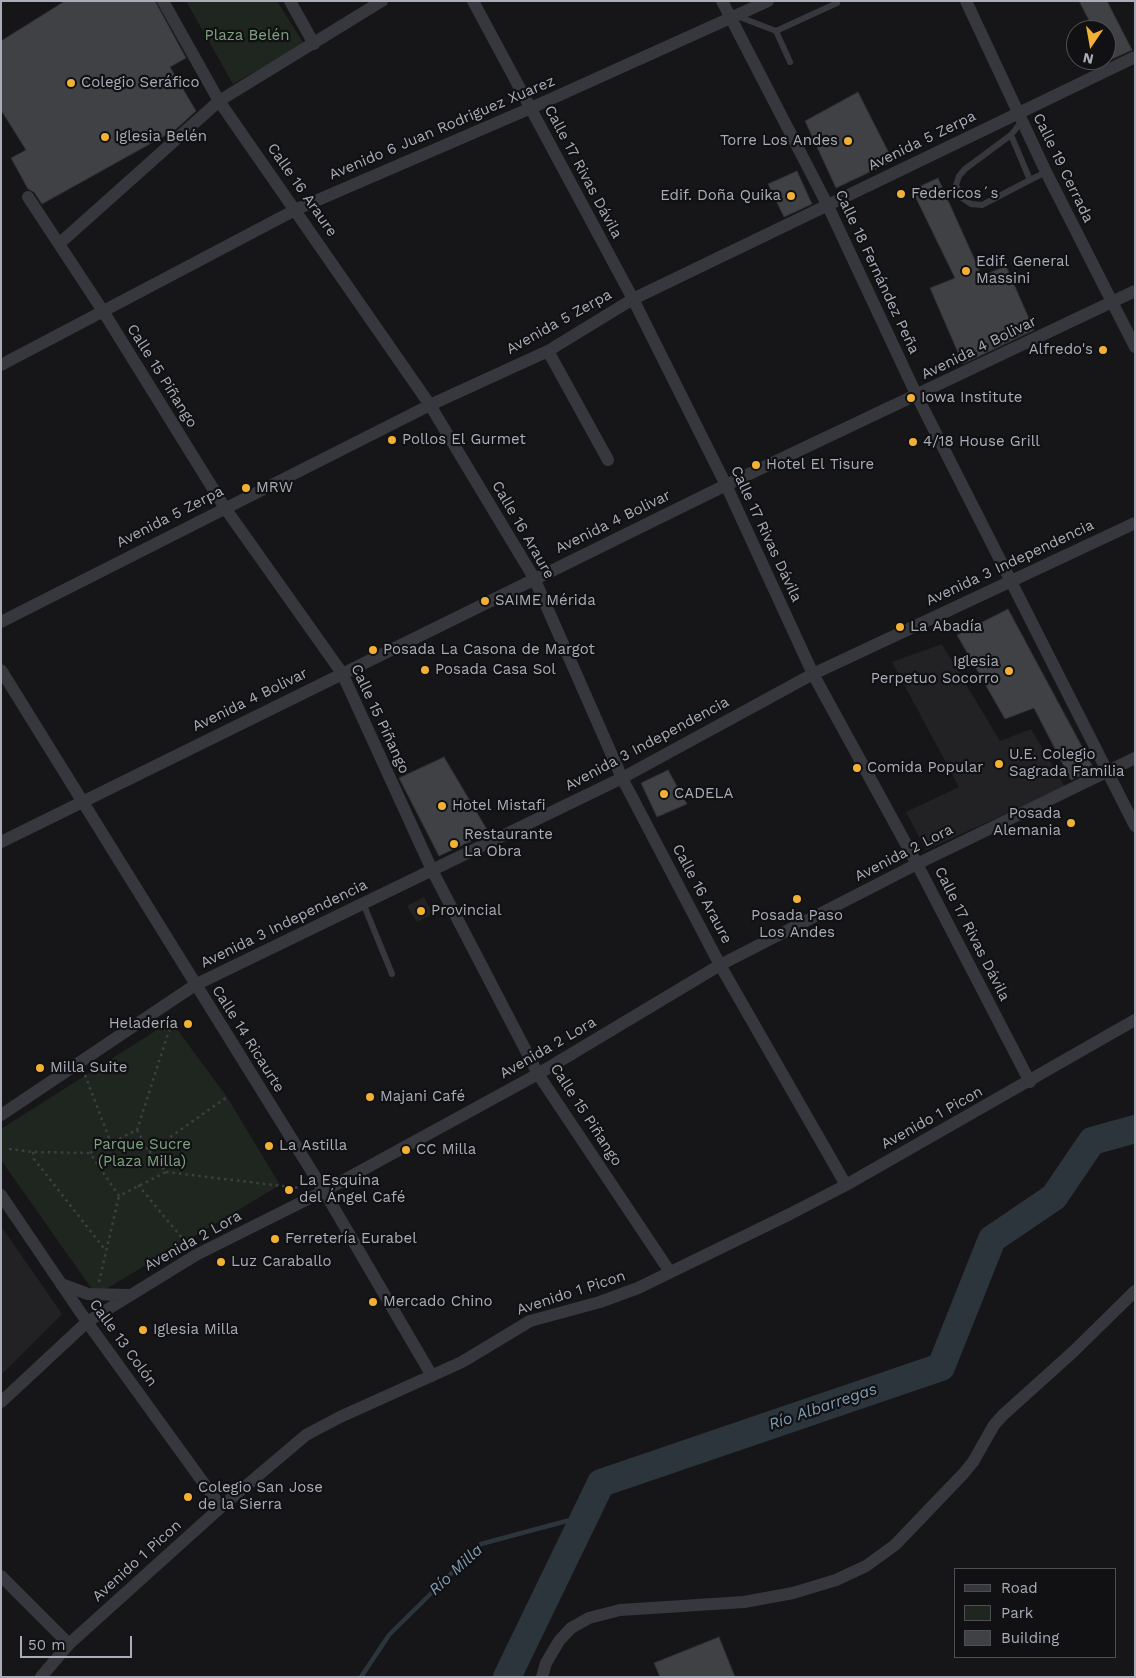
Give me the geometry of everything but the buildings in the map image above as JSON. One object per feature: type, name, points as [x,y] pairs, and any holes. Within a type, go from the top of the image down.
[{"type":"street","name":"Calle 16 Araure","points":[[163,1],[220,100],[430,405],[534,578],[622,778],[720,965],[846,1185]]},
{"type":"street","points":[[290,1],[314,44]]},
{"type":"street","points":[[60,243],[220,100],[382,1]]},
{"type":"street","name":"Calle 17 Rivas Dávila","points":[[473,1],[633,299],[726,485],[813,674],[918,864],[1030,1082]]},
{"type":"street","name":"Calle 18 Fernández Peña","points":[[722,1],[734,17],[827,204],[917,396],[1135,826]]},
{"type":"street","name":"Avenido 6 Juan Rodriguez Xuarez","points":[[1,365],[296,209],[531,108],[768,1]]},
{"type":"street","name":"Calle 19 Cerrada","points":[[966,1],[1046,172],[1135,347]]},
{"type":"street","name":"Avenida 5 Zerpa","points":[[1,622],[430,405],[548,351],[633,299],[827,204],[1020,117],[1135,57]]},
{"type":"street","name":"Calle 15 Piñango","points":[[28,198],[60,243],[225,508],[342,673],[432,870],[538,1074],[670,1272]]},
{"type":"street","name":"Avenida 4 Bolivar","points":[[1,842],[534,578],[1135,290]]},
{"type":"street","points":[[548,351],[608,460]]},
{"type":"street","name":"Avenida 3 Independencia","points":[[1,1115],[82,1063],[195,985],[622,778],[813,674],[1135,523]]},
{"type":"street","name":"Calle 14 Ricaurte","points":[[1,670],[324,1191],[432,1376]]},
{"type":"street","name":"Avenida 2 Lora","points":[[1,1402],[87,1322],[196,1255],[324,1191],[538,1074],[720,965],[918,864],[1135,758]]},
{"type":"street","name":"Avenido 1 Picon","points":[[41,1677],[69,1644],[221,1507],[306,1435],[340,1417],[474,1355],[530,1321],[600,1302],[670,1272],[846,1185],[1030,1082],[1135,1020]]},
{"type":"street","name":"Calle 13 Colón","points":[[1,1196],[87,1322],[221,1507]]},
{"type":"street","points":[[61,1284],[96,1295],[130,1295]]},
{"type":"street","points":[[542,1677],[546,1663],[559,1641],[571,1628],[589,1618],[620,1610],[744,1602],[793,1593],[836,1580],[866,1566],[894,1545],[963,1474],[973,1462],[994,1425],[1003,1415],[1060,1364],[1135,1290]]},
{"type":"street","points":[[1,1576],[69,1644]]},
{"type":"lane","points":[[734,17],[776,31],[837,4]]},
{"type":"lane","points":[[776,31],[790,62]]},
{"type":"lane","points":[[1020,117],[1011,135],[965,169],[959,176],[956,185],[958,192],[962,198],[971,204],[982,205],[1046,172]]},
{"type":"lane","points":[[1011,135],[1030,180]]},
{"type":"lane","points":[[363,903],[392,974]]},
{"type":"path","points":[[166,1172],[149,1152],[137,1130],[171,1021],[176,1014]]},
{"type":"path","points":[[82,1063],[111,1143]]},
{"type":"path","points":[[149,1152],[228,1098]]},
{"type":"path","points":[[10,1149],[33,1152],[90,1153],[137,1130]]},
{"type":"path","points":[[33,1152],[34,1159],[106,1252]]},
{"type":"path","points":[[90,1153],[118,1196],[96,1295]]},
{"type":"path","points":[[118,1196],[166,1172],[324,1191]]},
{"type":"path","points":[[138,1185],[142,1187],[196,1255]]},
{"type":"shaded area","name":"U.E. Colegio Sagrada Familia","points":[[942,644],[1000,741],[1031,729],[1065,787],[926,850],[906,812],[959,787],[892,662]]},
{"type":"shaded area","points":[[424,897],[433,914],[417,922],[407,906]]},
{"type":"shaded area","points":[[1,1226],[62,1314],[1,1375]]},
{"type":"green space","name":"Plaza Belén","points":[[186,1],[277,1],[304,44],[233,84]]},
{"type":"green space","name":"Parque Sucre (Plaza Milla)","points":[[171,1021],[227,1097],[280,1185],[96,1295],[1,1160],[1,1129]]},
{"type":"waterway","name":"Río Albarregas","points":[[507,1677],[601,1483],[941,1367],[992,1239],[1054,1197],[1092,1141],[1135,1129]]},
{"type":"waterway","name":"Río Milla","points":[[361,1677],[389,1635],[481,1544],[585,1516]]},
{"type":"place","name":"Colegio Seráfico","points":[[71,83]]},
{"type":"place","name":"Iglesia Belén","points":[[105,137]]},
{"type":"place","name":"Torre Los Andes","points":[[848,141]]},
{"type":"place","name":"Federicos´s","points":[[901,194]]},
{"type":"place","name":"Edif. Doña Quika","points":[[791,196]]},
{"type":"place","name":"Edif. General Massini","points":[[966,271]]},
{"type":"place","name":"Alfredo's","points":[[1103,350]]},
{"type":"place","name":"Iowa Institute","points":[[911,398]]},
{"type":"place","name":"Pollos El Gurmet","points":[[392,440]]},
{"type":"place","name":"4/18 House Grill","points":[[913,442]]},
{"type":"place","name":"Hotel El Tisure","points":[[756,465]]},
{"type":"place","name":"MRW","points":[[246,488]]},
{"type":"place","name":"SAIME Mérida","points":[[485,601]]},
{"type":"place","name":"La Abadía","points":[[900,627]]},
{"type":"place","name":"Posada La Casona de Margot","points":[[373,650]]},
{"type":"place","name":"Posada Casa Sol","points":[[425,670]]},
{"type":"place","name":"Iglesia Perpetuo Socorro","points":[[1009,671]]},
{"type":"place","name":"U.E. Colegio Sagrada Familia","points":[[999,764]]},
{"type":"place","name":"Comida Popular","points":[[857,768]]},
{"type":"place","name":"CADELA","points":[[664,794]]},
{"type":"place","name":"Hotel Mistafi","points":[[442,806]]},
{"type":"place","name":"Posada Alemania","points":[[1071,823]]},
{"type":"place","name":"Restaurante La Obra","points":[[454,844]]},
{"type":"place","name":"Posada Paso Los Andes","points":[[797,899]]},
{"type":"place","name":"Provincial","points":[[421,911]]},
{"type":"place","name":"Heladería","points":[[188,1024]]},
{"type":"place","name":"Milla Suite","points":[[40,1068]]},
{"type":"place","name":"Majani Café","points":[[370,1097]]},
{"type":"place","name":"La Astilla","points":[[269,1146]]},
{"type":"place","name":"CC Milla","points":[[406,1150]]},
{"type":"place","name":"La Esquina del Ángel Café","points":[[289,1190]]},
{"type":"place","name":"Ferretería Eurabel","points":[[275,1239]]},
{"type":"place","name":"Luz Caraballo","points":[[221,1262]]},
{"type":"place","name":"Mercado Chino","points":[[373,1302]]},
{"type":"place","name":"Iglesia Milla","points":[[143,1330]]},
{"type":"place","name":"Colegio San Jose de la Sierra","points":[[188,1497]]}]
